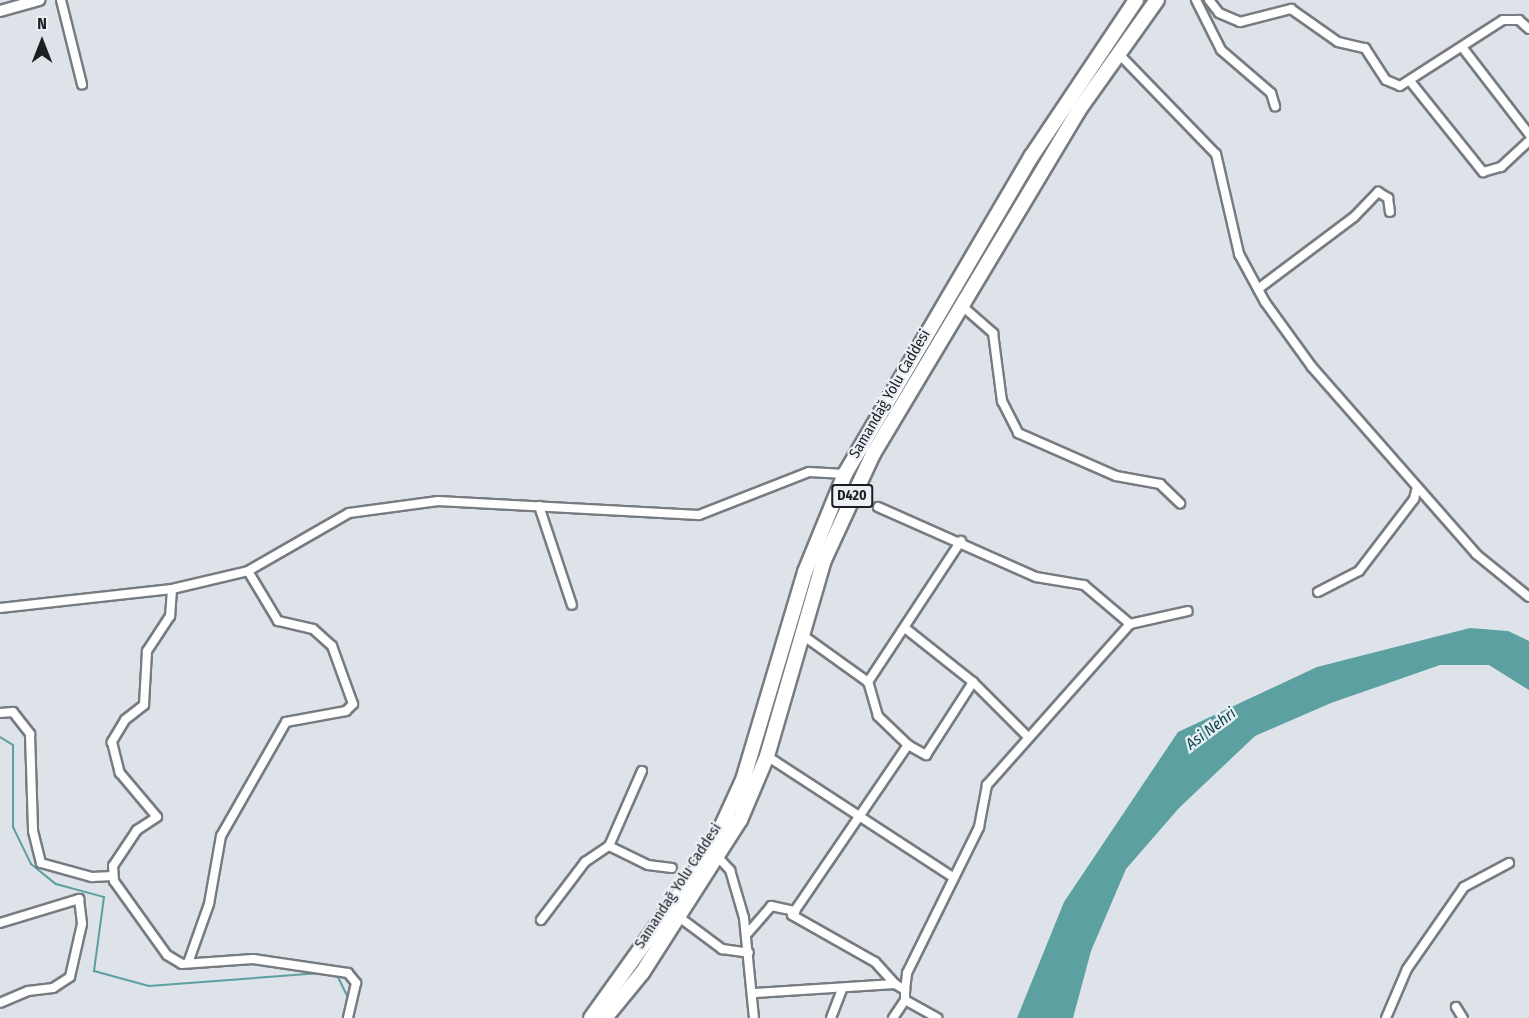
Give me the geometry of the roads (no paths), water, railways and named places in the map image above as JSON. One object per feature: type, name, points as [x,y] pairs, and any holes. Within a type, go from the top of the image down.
[{"type":"highway","name":"Samandağ Yolu Caddesi","points":[[591,1018],[715,854],[743,780],[805,572],[845,474],[1031,158],[1136,0]]},
{"type":"highway","name":"Samandağ Yolu Caddesi","points":[[605,1018],[679,917],[767,756],[801,634],[851,497],[961,305],[1117,52],[1157,0]]},
{"type":"street","points":[[0,10],[35,0]]},
{"type":"street","points":[[61,0],[82,84]]},
{"type":"street","points":[[1196,0],[1221,50],[1271,93],[1275,106]]},
{"type":"street","points":[[1209,0],[1219,13],[1240,22],[1291,9],[1338,42],[1365,48],[1386,80],[1400,86],[1503,20],[1520,20],[1529,29]]},
{"type":"street","points":[[1462,48],[1529,134]]},
{"type":"street","points":[[1117,52],[1216,153],[1239,254],[1258,289],[1312,367],[1476,554],[1529,597]]},
{"type":"street","points":[[1410,81],[1483,172],[1501,167],[1529,141]]},
{"type":"street","points":[[1258,289],[1354,217],[1378,192],[1388,198],[1390,212]]},
{"type":"street","points":[[961,305],[993,333],[1002,401],[1018,433],[1116,476],[1160,484],[1180,503]]},
{"type":"street","points":[[0,608],[172,589],[248,571],[349,513],[438,501],[699,515],[809,472],[845,474]]},
{"type":"street","points":[[1318,592],[1359,571],[1414,499],[1416,487]]},
{"type":"street","points":[[539,506],[572,605]]},
{"type":"street","points":[[878,507],[961,541],[1036,577],[1084,585],[1130,624]]},
{"type":"street","points":[[868,682],[961,541]]},
{"type":"street","points":[[188,963],[209,904],[221,836],[286,722],[346,711],[353,704],[332,646],[313,629],[278,621],[248,571]]},
{"type":"street","points":[[172,589],[170,616],[147,651],[144,705],[125,720],[112,742],[120,773],[158,817],[137,830],[113,866],[113,876],[167,955],[188,963],[253,959],[348,973],[356,983],[348,1018]]},
{"type":"street","points":[[893,1018],[905,995],[907,972],[979,827],[987,785],[1028,736],[1130,624],[1188,611]]},
{"type":"street","points":[[905,628],[973,682],[1028,736]]},
{"type":"street","points":[[801,634],[868,682],[878,716],[908,745],[926,755],[973,682]]},
{"type":"street","points":[[0,713],[13,712],[30,734],[33,831],[41,863],[92,877],[113,876]]},
{"type":"street","points":[[908,745],[857,815],[792,915],[808,928],[875,962],[894,984],[928,1016],[937,1018]]},
{"type":"street","points":[[767,756],[954,879]]},
{"type":"street","points":[[542,920],[585,862],[609,846],[642,771]]},
{"type":"street","points":[[609,846],[648,865],[672,868]]},
{"type":"street","points":[[715,854],[730,870],[747,934],[755,993],[754,1018]]},
{"type":"street","points":[[1386,1018],[1407,969],[1464,887],[1509,862]]},
{"type":"street","points":[[0,923],[79,899],[82,924],[70,977],[53,988],[27,991],[0,1004]]},
{"type":"street","points":[[747,934],[771,906],[795,911]]},
{"type":"street","points":[[679,917],[722,949],[749,953]]},
{"type":"street","points":[[755,993],[842,990],[894,984]]},
{"type":"street","points":[[831,1018],[842,990]]},
{"type":"street","points":[[1456,1007],[1463,1018]]},
{"type":"water","name":"Asi Nehri","points":[[1470,628],[1508,631],[1529,641],[1529,690],[1489,665],[1440,665],[1331,703],[1255,736],[1179,808],[1126,869],[1091,951],[1073,1018],[1017,1018],[1064,902],[1178,732],[1317,667]]},
{"type":"waterway","points":[[0,737],[13,745],[13,827],[31,864],[56,884],[104,897],[94,971],[149,986],[321,973]]},
{"type":"waterway","points":[[336,973],[349,1000]]}]
